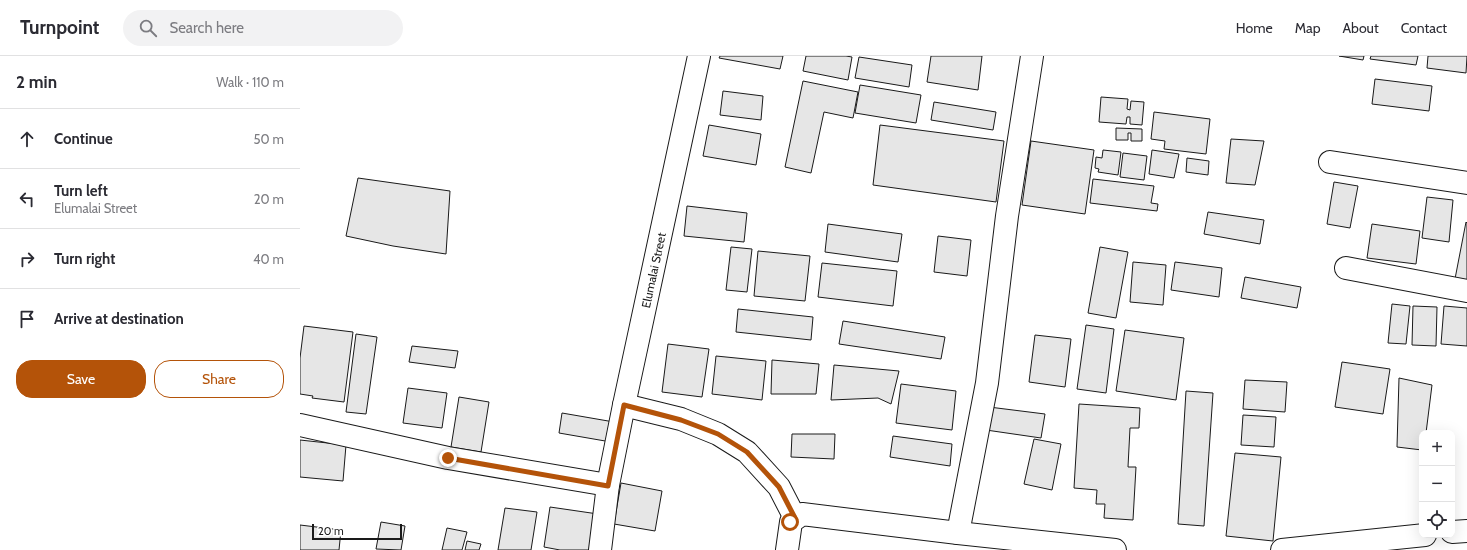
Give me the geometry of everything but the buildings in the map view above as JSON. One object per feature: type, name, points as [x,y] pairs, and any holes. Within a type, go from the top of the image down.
[{"type":"street","name":"Elumalai Street","points":[[600,550],[608,486],[624,405],[699,56]]},
{"type":"street","points":[[958,533],[988,383],[1007,216],[1032,56]]},
{"type":"street","points":[[1330,162],[1467,183]]},
{"type":"street","points":[[1346,268],[1467,291]]},
{"type":"street","points":[[624,405],[681,420],[718,434],[747,452],[779,487],[795,518]]},
{"type":"street","points":[[300,425],[448,458],[608,486]]},
{"type":"street","points":[[787,550],[790,522],[802,514],[1115,550]]},
{"type":"street","points":[[1455,532],[1467,531]]},
{"type":"street","points":[[1282,550],[1419,536]]},
{"type":"route","points":[[448,458],[608,486],[624,405],[681,420],[718,434],[747,452],[779,487],[795,518],[790,522]]}]
